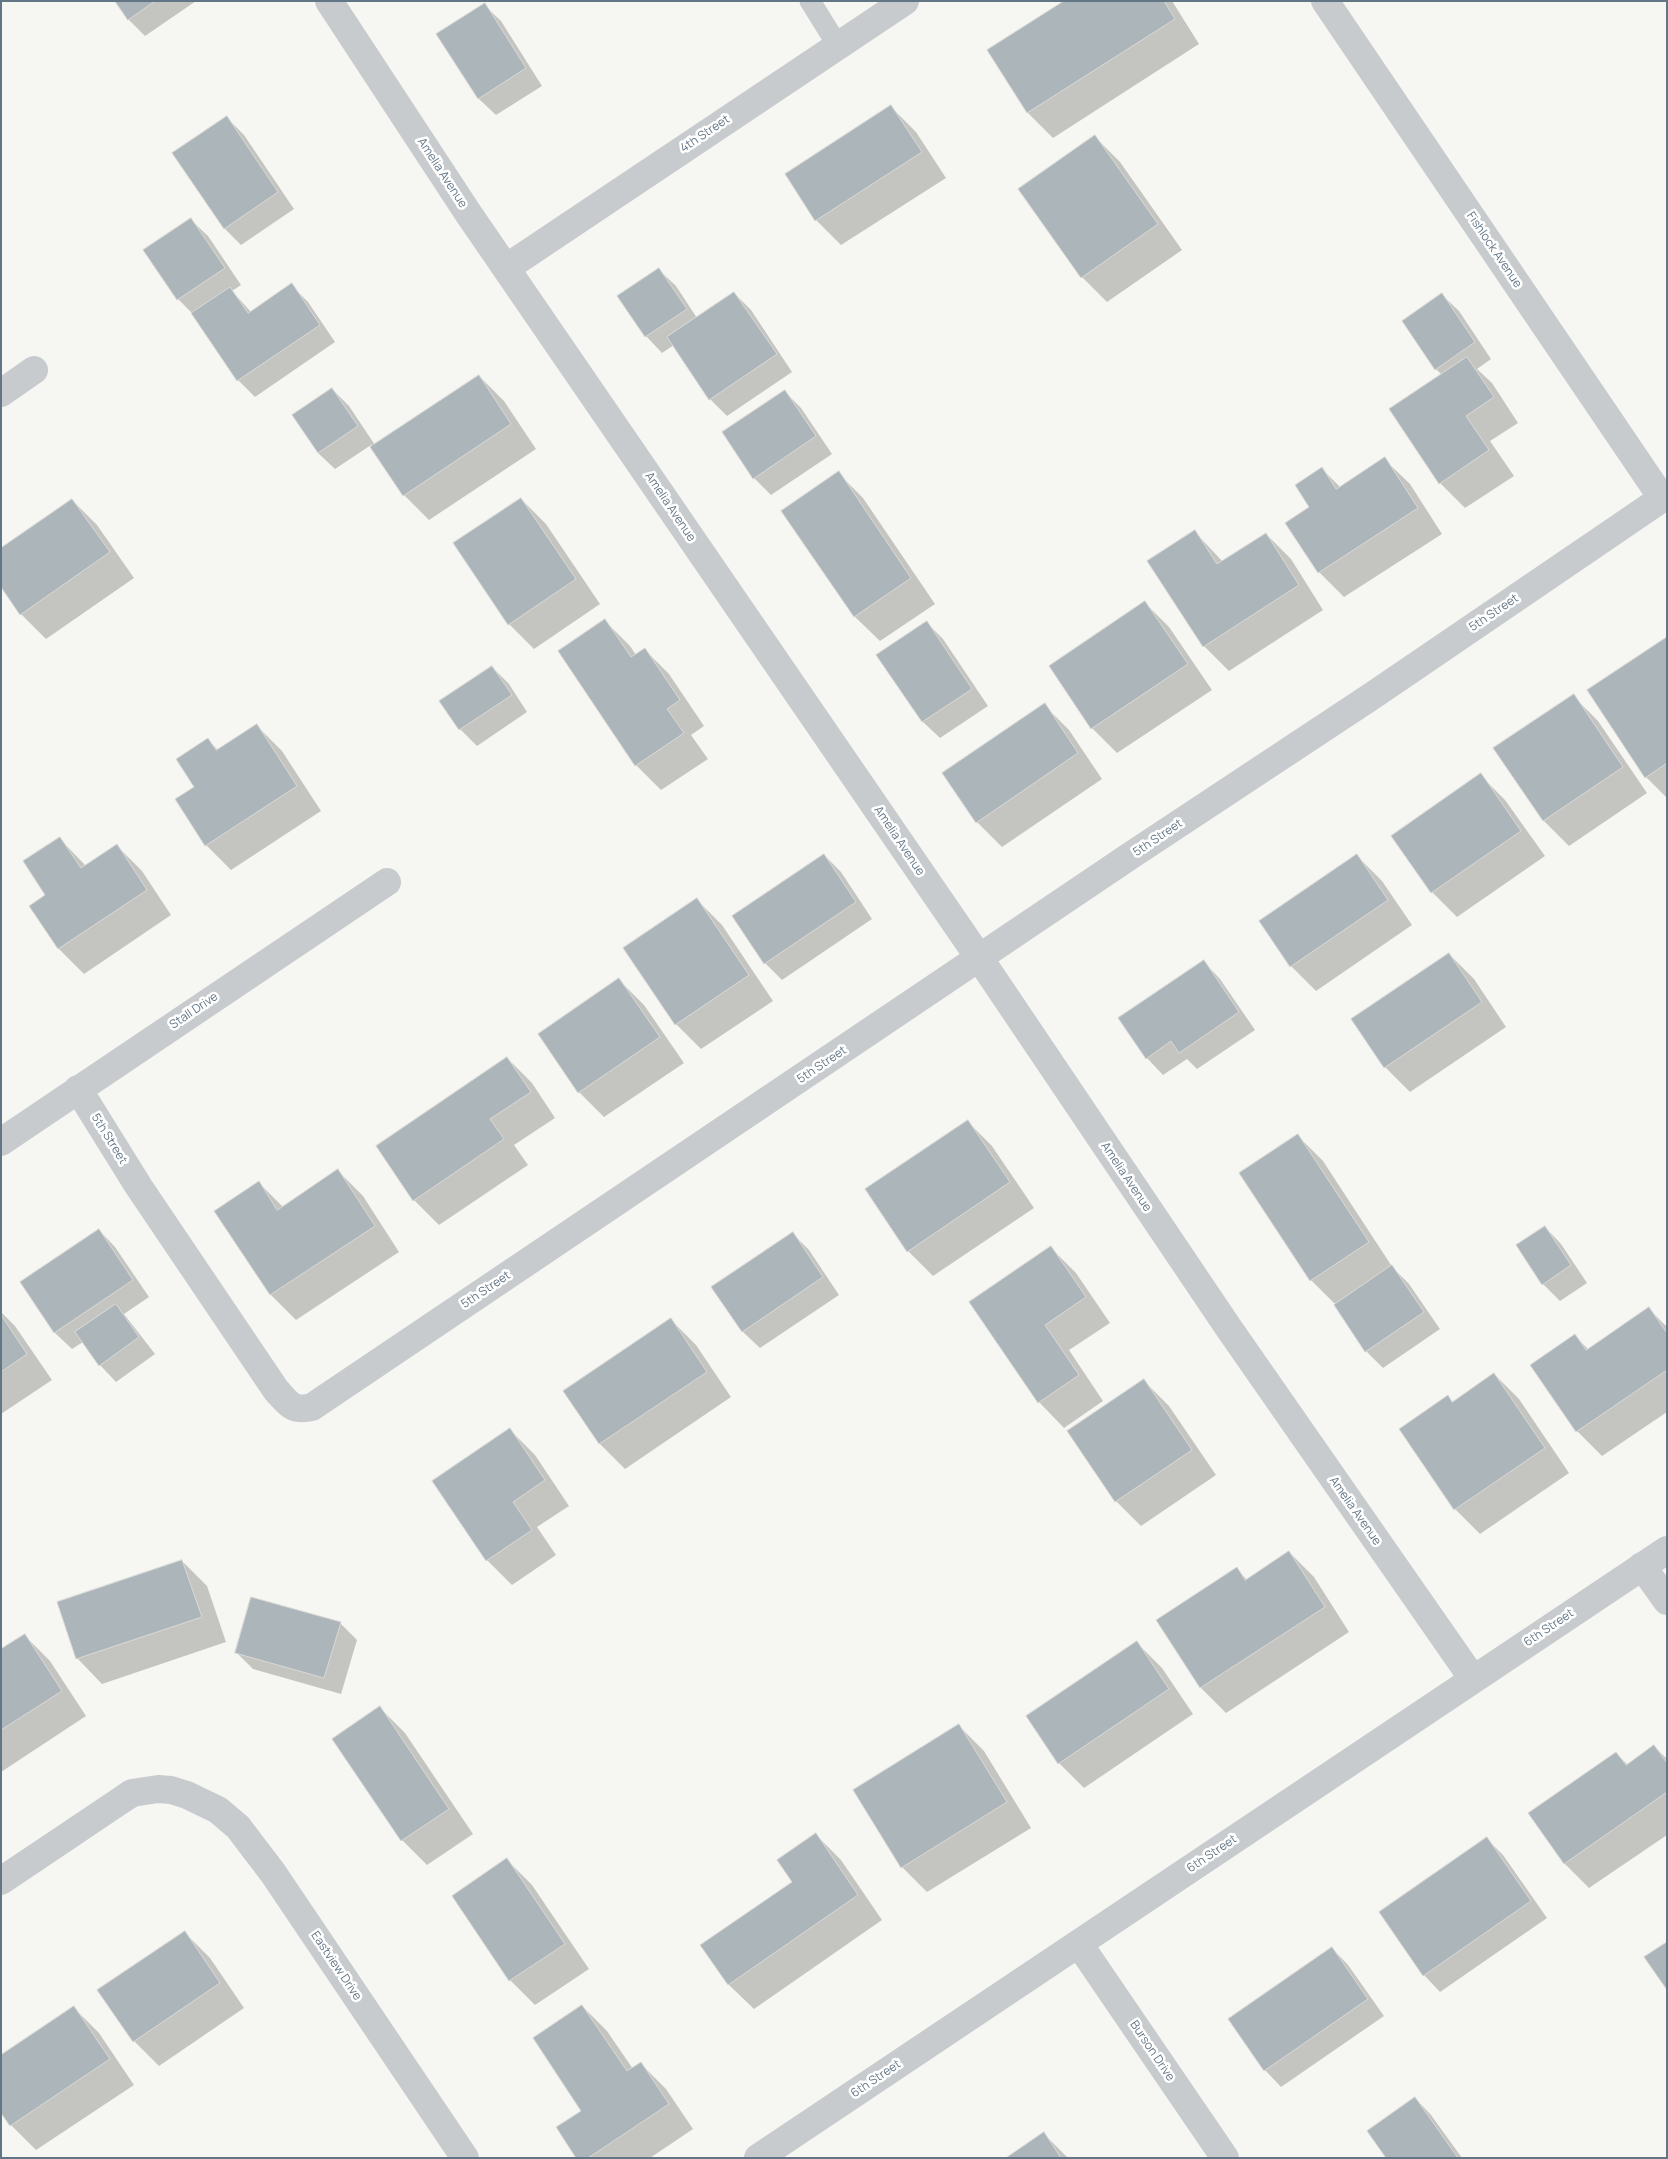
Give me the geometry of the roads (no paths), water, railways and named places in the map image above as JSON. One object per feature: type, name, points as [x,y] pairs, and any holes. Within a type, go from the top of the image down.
[{"type":"street","name":"Amelia Avenue","points":[[329,1],[506,268],[980,959],[1228,1327],[1473,1679]]},
{"type":"street","name":"4th Street","points":[[506,268],[905,1]]},
{"type":"street","name":"Fishlock Avenue","points":[[1325,1],[1664,497]]},
{"type":"street","points":[[1,393],[34,370]]},
{"type":"street","name":"5th Street","points":[[78,1089],[139,1187],[276,1390],[290,1405],[300,1410],[312,1407],[980,959],[1133,854],[1372,696],[1664,497]]},
{"type":"street","name":"Stall Drive","points":[[1,1142],[387,882]]},
{"type":"street","name":"6th Street","points":[[758,2158],[1667,1550]]},
{"type":"street","points":[[1642,1566],[1667,1601]]},
{"type":"street","name":"Eastview Drive","points":[[1,1881],[132,1793],[158,1789],[171,1790],[187,1795],[218,1810],[238,1827],[273,1872],[465,2158]]},
{"type":"street","name":"Burson Drive","points":[[1079,1944],[1225,2158]]},
{"type":"lane","points":[[810,1],[838,46]]}]
